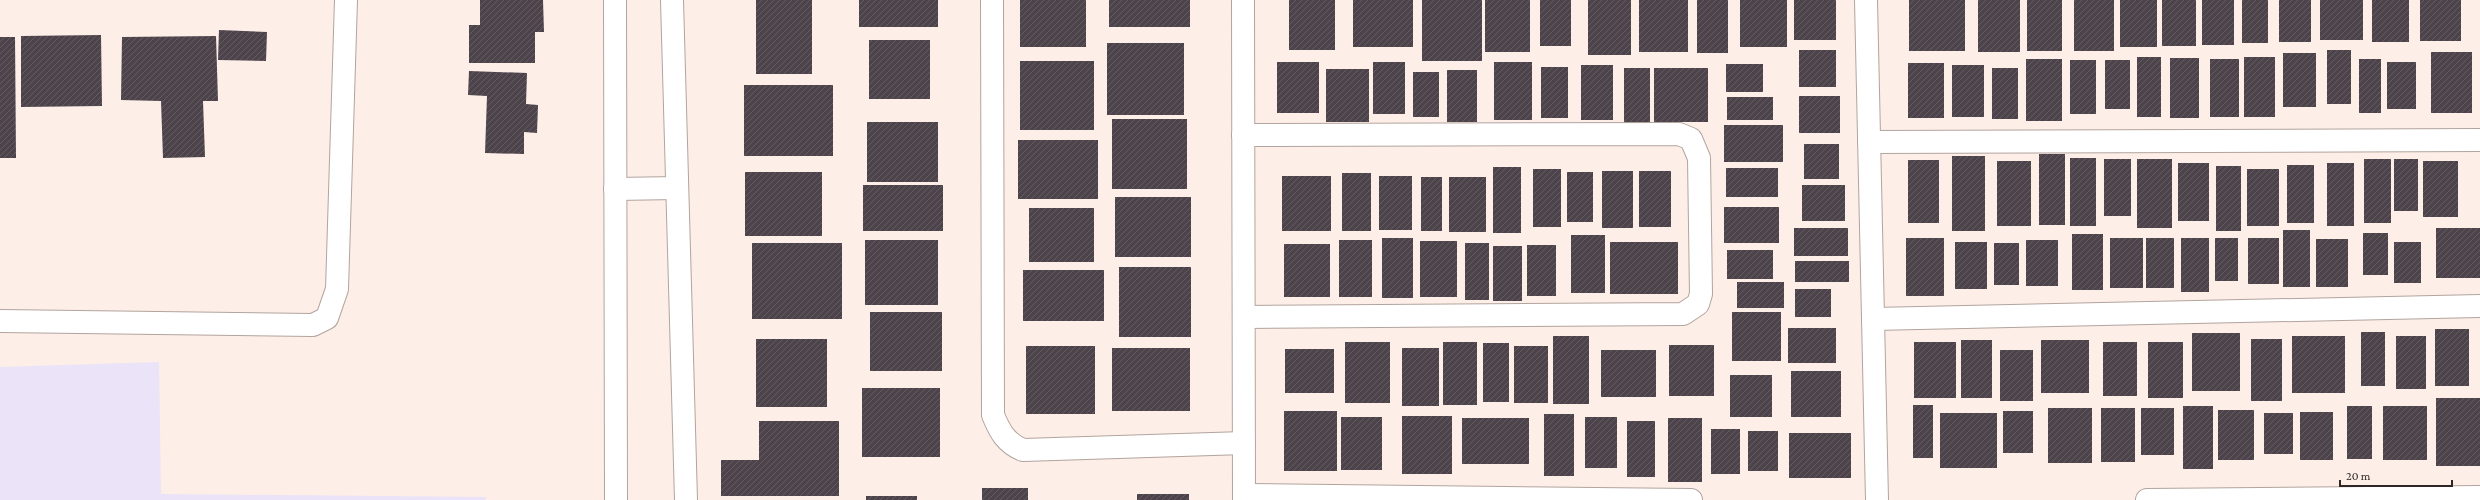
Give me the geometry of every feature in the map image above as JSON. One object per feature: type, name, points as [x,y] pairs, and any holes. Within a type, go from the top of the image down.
[{"type":"street","points":[[0,321],[313,325],[327,318],[336,289],[346,0]]},
{"type":"street","points":[[615,0],[616,500]]},
{"type":"street","points":[[672,0],[686,500]]},
{"type":"street","points":[[992,0],[993,415],[1002,435],[1013,445],[1023,450],[1244,443]]},
{"type":"street","points":[[1243,0],[1244,498],[1691,500]]},
{"type":"street","points":[[1866,0],[1877,500]]},
{"type":"street","points":[[1243,135],[1679,134],[1691,139],[1699,158],[1701,294],[1698,304],[1683,314],[1244,317]]},
{"type":"street","points":[[1869,142],[2480,140]]},
{"type":"street","points":[[615,189],[677,188]]},
{"type":"street","points":[[1873,320],[2480,306]]},
{"type":"street","points":[[2147,500],[2480,497]]},
{"type":"shaded area","points":[[159,362],[161,494],[486,497],[486,500],[0,500],[0,367]]},
{"type":"building","points":[[480,0],[543,0],[544,32],[535,32],[535,63],[469,63],[469,25],[480,25]]},
{"type":"building","points":[[756,0],[812,0],[812,74],[756,74]]},
{"type":"building","points":[[859,0],[938,0],[938,27],[859,27]]},
{"type":"building","points":[[1020,0],[1086,0],[1086,47],[1020,47]]},
{"type":"building","points":[[1109,0],[1190,0],[1190,27],[1109,27]]},
{"type":"building","points":[[1289,0],[1335,0],[1335,50],[1289,50]]},
{"type":"building","points":[[1353,0],[1413,0],[1413,47],[1353,47]]},
{"type":"building","points":[[1422,0],[1482,0],[1482,61],[1422,61]]},
{"type":"building","points":[[1485,0],[1530,0],[1530,52],[1485,52]]},
{"type":"building","points":[[1540,0],[1571,0],[1571,46],[1540,46]]},
{"type":"building","points":[[1588,0],[1631,0],[1631,55],[1588,55]]},
{"type":"building","points":[[1639,0],[1688,0],[1688,52],[1639,52]]},
{"type":"building","points":[[1697,0],[1728,0],[1728,53],[1697,53]]},
{"type":"building","points":[[1740,0],[1787,0],[1787,47],[1740,47]]},
{"type":"building","points":[[1794,0],[1836,0],[1836,40],[1794,40]]},
{"type":"building","points":[[1909,0],[1965,0],[1965,51],[1909,51]]},
{"type":"building","points":[[1978,0],[2020,0],[2020,52],[1978,52]]},
{"type":"building","points":[[2027,0],[2062,0],[2062,51],[2027,51]]},
{"type":"building","points":[[2074,0],[2114,0],[2114,51],[2074,51]]},
{"type":"building","points":[[2120,0],[2157,0],[2157,47],[2120,47]]},
{"type":"building","points":[[2162,0],[2196,0],[2196,46],[2162,46]]},
{"type":"building","points":[[2202,0],[2234,0],[2234,45],[2202,45]]},
{"type":"building","points":[[2242,0],[2268,0],[2268,43],[2242,43]]},
{"type":"building","points":[[2279,0],[2311,0],[2311,42],[2279,42]]},
{"type":"building","points":[[2320,0],[2363,0],[2363,40],[2320,40]]},
{"type":"building","points":[[2372,0],[2409,0],[2409,42],[2372,42]]},
{"type":"building","points":[[2420,0],[2461,0],[2461,41],[2420,41]]},
{"type":"building","points":[[219,30],[267,32],[266,61],[218,60]]},
{"type":"building","points":[[101,35],[102,106],[21,107],[21,36]]},
{"type":"building","points":[[216,36],[218,101],[203,101],[205,157],[163,158],[161,101],[121,100],[122,37]]},
{"type":"building","points":[[0,37],[15,37],[16,158],[0,158]]},
{"type":"building","points":[[869,40],[930,40],[930,99],[869,99]]},
{"type":"building","points":[[1107,43],[1184,43],[1184,115],[1107,115]]},
{"type":"building","points":[[1799,50],[1836,50],[1836,87],[1799,87]]},
{"type":"building","points":[[2327,50],[2351,50],[2351,104],[2327,104]]},
{"type":"building","points":[[2431,52],[2472,52],[2472,113],[2431,113]]},
{"type":"building","points":[[2283,53],[2316,53],[2316,107],[2283,107]]},
{"type":"building","points":[[2137,57],[2161,57],[2161,117],[2137,117]]},
{"type":"building","points":[[2244,57],[2275,57],[2275,117],[2244,117]]},
{"type":"building","points":[[2170,58],[2199,58],[2199,118],[2170,118]]},
{"type":"building","points":[[2026,59],[2062,59],[2062,121],[2026,121]]},
{"type":"building","points":[[2210,59],[2239,59],[2239,117],[2210,117]]},
{"type":"building","points":[[2359,59],[2381,59],[2381,113],[2359,113]]},
{"type":"building","points":[[2070,60],[2096,60],[2096,114],[2070,114]]},
{"type":"building","points":[[2105,60],[2130,60],[2130,109],[2105,109]]},
{"type":"building","points":[[1020,61],[1094,61],[1094,130],[1020,130]]},
{"type":"building","points":[[1277,62],[1319,62],[1319,113],[1277,113]]},
{"type":"building","points":[[1373,62],[1405,62],[1405,114],[1373,114]]},
{"type":"building","points":[[1494,62],[1532,62],[1532,120],[1494,120]]},
{"type":"building","points":[[2387,62],[2416,62],[2416,109],[2387,109]]},
{"type":"building","points":[[1908,63],[1944,63],[1944,118],[1908,118]]},
{"type":"building","points":[[1726,64],[1763,64],[1763,92],[1726,92]]},
{"type":"building","points":[[1581,65],[1613,65],[1613,120],[1581,120]]},
{"type":"building","points":[[1952,65],[1984,65],[1984,117],[1952,117]]},
{"type":"building","points":[[1541,67],[1568,67],[1568,118],[1541,118]]},
{"type":"building","points":[[1624,68],[1650,68],[1650,123],[1624,123]]},
{"type":"building","points":[[1654,68],[1708,68],[1708,122],[1654,122]]},
{"type":"building","points":[[1992,68],[2018,68],[2018,119],[1992,119]]},
{"type":"building","points":[[1326,69],[1369,69],[1369,122],[1326,122]]},
{"type":"building","points":[[1447,70],[1477,70],[1477,122],[1447,122]]},
{"type":"building","points":[[469,71],[527,73],[526,104],[538,105],[537,133],[524,132],[524,154],[485,153],[487,96],[468,95]]},
{"type":"building","points":[[1413,72],[1439,72],[1439,117],[1413,117]]},
{"type":"building","points":[[744,85],[833,85],[833,156],[744,156]]},
{"type":"building","points":[[1799,96],[1840,96],[1840,133],[1799,133]]},
{"type":"building","points":[[1727,97],[1773,97],[1773,120],[1727,120]]},
{"type":"building","points":[[1112,119],[1187,119],[1187,189],[1112,189]]},
{"type":"building","points":[[867,122],[938,122],[938,182],[867,182]]},
{"type":"building","points":[[1724,125],[1783,125],[1783,162],[1724,162]]},
{"type":"building","points":[[1018,140],[1098,140],[1098,199],[1018,199]]},
{"type":"building","points":[[1804,144],[1839,144],[1839,179],[1804,179]]},
{"type":"building","points":[[2039,154],[2065,154],[2065,225],[2039,225]]},
{"type":"building","points":[[1952,156],[1985,156],[1985,231],[1952,231]]},
{"type":"building","points":[[2070,158],[2096,158],[2096,226],[2070,226]]},
{"type":"building","points":[[2104,159],[2131,159],[2131,216],[2104,216]]},
{"type":"building","points":[[2137,159],[2172,159],[2172,228],[2137,228]]},
{"type":"building","points":[[2364,159],[2391,159],[2391,223],[2364,223]]},
{"type":"building","points":[[2394,159],[2418,159],[2418,211],[2394,211]]},
{"type":"building","points":[[1908,160],[1939,160],[1939,223],[1908,223]]},
{"type":"building","points":[[1997,161],[2031,161],[2031,226],[1997,226]]},
{"type":"building","points":[[2423,161],[2458,161],[2458,217],[2423,217]]},
{"type":"building","points":[[2178,163],[2209,163],[2209,221],[2178,221]]},
{"type":"building","points":[[2327,163],[2354,163],[2354,226],[2327,226]]},
{"type":"building","points":[[2287,165],[2314,165],[2314,223],[2287,223]]},
{"type":"building","points":[[2216,166],[2241,166],[2241,231],[2216,231]]},
{"type":"building","points":[[1493,167],[1521,167],[1521,233],[1493,233]]},
{"type":"building","points":[[1726,168],[1778,168],[1778,197],[1726,197]]},
{"type":"building","points":[[1533,169],[1561,169],[1561,227],[1533,227]]},
{"type":"building","points":[[2247,169],[2279,169],[2279,226],[2247,226]]},
{"type":"building","points":[[1602,171],[1633,171],[1633,228],[1602,228]]},
{"type":"building","points":[[1639,171],[1671,171],[1671,227],[1639,227]]},
{"type":"building","points":[[745,172],[822,172],[822,236],[745,236]]},
{"type":"building","points":[[1567,172],[1593,172],[1593,222],[1567,222]]},
{"type":"building","points":[[1342,173],[1371,173],[1371,231],[1342,231]]},
{"type":"building","points":[[1282,176],[1331,176],[1331,231],[1282,231]]},
{"type":"building","points":[[1379,176],[1412,176],[1412,230],[1379,230]]},
{"type":"building","points":[[1421,177],[1442,177],[1442,231],[1421,231]]},
{"type":"building","points":[[1449,177],[1486,177],[1486,232],[1449,232]]},
{"type":"building","points":[[863,185],[943,185],[943,231],[863,231]]},
{"type":"building","points":[[1802,185],[1845,185],[1845,221],[1802,221]]},
{"type":"building","points":[[1115,197],[1191,197],[1191,257],[1115,257]]},
{"type":"building","points":[[1724,207],[1779,207],[1779,243],[1724,243]]},
{"type":"building","points":[[1029,208],[1094,208],[1094,262],[1029,262]]},
{"type":"building","points":[[1794,228],[1848,228],[1848,256],[1794,256]]},
{"type":"building","points":[[2436,228],[2480,228],[2480,278],[2436,278]]},
{"type":"building","points":[[2283,230],[2310,230],[2310,287],[2283,287]]},
{"type":"building","points":[[2363,233],[2388,233],[2388,275],[2363,275]]},
{"type":"building","points":[[2072,234],[2103,234],[2103,290],[2072,290]]},
{"type":"building","points":[[1571,235],[1605,235],[1605,293],[1571,293]]},
{"type":"building","points":[[1382,238],[1413,238],[1413,298],[1382,298]]},
{"type":"building","points":[[1906,238],[1944,238],[1944,296],[1906,296]]},
{"type":"building","points":[[2110,238],[2143,238],[2143,288],[2110,288]]},
{"type":"building","points":[[2146,238],[2174,238],[2174,288],[2146,288]]},
{"type":"building","points":[[2181,238],[2209,238],[2209,292],[2181,292]]},
{"type":"building","points":[[2215,238],[2238,238],[2238,281],[2215,281]]},
{"type":"building","points":[[2248,238],[2279,238],[2279,284],[2248,284]]},
{"type":"building","points":[[2316,239],[2348,239],[2348,287],[2316,287]]},
{"type":"building","points":[[865,240],[938,240],[938,305],[865,305]]},
{"type":"building","points":[[1339,240],[1372,240],[1372,297],[1339,297]]},
{"type":"building","points":[[2026,240],[2058,240],[2058,286],[2026,286]]},
{"type":"building","points":[[1420,241],[1457,241],[1457,297],[1420,297]]},
{"type":"building","points":[[1610,242],[1678,242],[1678,294],[1610,294]]},
{"type":"building","points":[[1955,242],[1987,242],[1987,289],[1955,289]]},
{"type":"building","points":[[2394,242],[2421,242],[2421,283],[2394,283]]},
{"type":"building","points":[[752,243],[842,243],[842,319],[752,319]]},
{"type":"building","points":[[1465,243],[1489,243],[1489,300],[1465,300]]},
{"type":"building","points":[[1994,243],[2019,243],[2019,285],[1994,285]]},
{"type":"building","points":[[1284,244],[1330,244],[1330,297],[1284,297]]},
{"type":"building","points":[[1527,245],[1556,245],[1556,296],[1527,296]]},
{"type":"building","points":[[1493,246],[1522,246],[1522,301],[1493,301]]},
{"type":"building","points":[[1727,250],[1773,250],[1773,279],[1727,279]]},
{"type":"building","points":[[1795,261],[1849,261],[1849,282],[1795,282]]},
{"type":"building","points":[[1119,267],[1191,267],[1191,337],[1119,337]]},
{"type":"building","points":[[1023,270],[1104,270],[1104,321],[1023,321]]},
{"type":"building","points":[[1737,282],[1784,282],[1784,308],[1737,308]]},
{"type":"building","points":[[1795,289],[1831,289],[1831,317],[1795,317]]},
{"type":"building","points":[[870,312],[942,312],[942,371],[870,371]]},
{"type":"building","points":[[1732,312],[1781,312],[1781,361],[1732,361]]},
{"type":"building","points":[[1788,328],[1836,328],[1836,363],[1788,363]]},
{"type":"building","points":[[2435,329],[2469,329],[2469,386],[2435,386]]},
{"type":"building","points":[[2361,332],[2385,332],[2385,386],[2361,386]]},
{"type":"building","points":[[2192,333],[2240,333],[2240,391],[2192,391]]},
{"type":"building","points":[[1553,336],[1589,336],[1589,404],[1553,404]]},
{"type":"building","points":[[2292,336],[2345,336],[2345,393],[2292,393]]},
{"type":"building","points":[[2396,336],[2426,336],[2426,389],[2396,389]]},
{"type":"building","points":[[756,339],[827,339],[827,407],[756,407]]},
{"type":"building","points":[[2251,339],[2282,339],[2282,401],[2251,401]]},
{"type":"building","points":[[1961,340],[1992,340],[1992,398],[1961,398]]},
{"type":"building","points":[[2041,340],[2089,340],[2089,393],[2041,393]]},
{"type":"building","points":[[1345,342],[1390,342],[1390,403],[1345,403]]},
{"type":"building","points":[[1443,342],[1477,342],[1477,405],[1443,405]]},
{"type":"building","points":[[1914,342],[1956,342],[1956,398],[1914,398]]},
{"type":"building","points":[[2103,342],[2137,342],[2137,396],[2103,396]]},
{"type":"building","points":[[2148,342],[2183,342],[2183,398],[2148,398]]},
{"type":"building","points":[[1483,343],[1509,343],[1509,402],[1483,402]]},
{"type":"building","points":[[1669,345],[1714,345],[1714,396],[1669,396]]},
{"type":"building","points":[[1026,346],[1095,346],[1095,414],[1026,414]]},
{"type":"building","points":[[1514,346],[1548,346],[1548,403],[1514,403]]},
{"type":"building","points":[[1112,348],[1190,348],[1190,411],[1112,411]]},
{"type":"building","points":[[1402,348],[1439,348],[1439,406],[1402,406]]},
{"type":"building","points":[[1285,349],[1334,349],[1334,393],[1285,393]]},
{"type":"building","points":[[1601,350],[1656,350],[1656,397],[1601,397]]},
{"type":"building","points":[[2000,350],[2033,350],[2033,401],[2000,401]]},
{"type":"building","points":[[1791,371],[1841,371],[1841,417],[1791,417]]},
{"type":"building","points":[[1730,375],[1772,375],[1772,417],[1730,417]]},
{"type":"building","points":[[862,388],[940,388],[940,457],[862,457]]},
{"type":"building","points":[[2436,398],[2480,398],[2480,466],[2436,466]]},
{"type":"building","points":[[1913,405],[1933,405],[1933,458],[1913,458]]},
{"type":"building","points":[[2183,406],[2213,406],[2213,469],[2183,469]]},
{"type":"building","points":[[2347,406],[2372,406],[2372,459],[2347,459]]},
{"type":"building","points":[[2383,406],[2427,406],[2427,460],[2383,460]]},
{"type":"building","points":[[2048,408],[2092,408],[2092,463],[2048,463]]},
{"type":"building","points":[[2101,408],[2135,408],[2135,462],[2101,462]]},
{"type":"building","points":[[2141,408],[2174,408],[2174,455],[2141,455]]},
{"type":"building","points":[[2218,410],[2254,410],[2254,460],[2218,460]]},
{"type":"building","points":[[1284,411],[1337,411],[1337,471],[1284,471]]},
{"type":"building","points":[[2003,411],[2033,411],[2033,453],[2003,453]]},
{"type":"building","points":[[2300,412],[2333,412],[2333,460],[2300,460]]},
{"type":"building","points":[[1940,413],[1997,413],[1997,468],[1940,468]]},
{"type":"building","points":[[2264,413],[2293,413],[2293,454],[2264,454]]},
{"type":"building","points":[[1544,414],[1574,414],[1574,476],[1544,476]]},
{"type":"building","points":[[1402,416],[1452,416],[1452,474],[1402,474]]},
{"type":"building","points":[[1341,417],[1382,417],[1382,470],[1341,470]]},
{"type":"building","points":[[1585,417],[1617,417],[1617,468],[1585,468]]},
{"type":"building","points":[[1462,418],[1529,418],[1529,464],[1462,464]]},
{"type":"building","points":[[1668,418],[1702,418],[1702,482],[1668,482]]},
{"type":"building","points":[[759,421],[839,421],[839,496],[721,496],[721,460],[759,460]]},
{"type":"building","points":[[1627,421],[1655,421],[1655,477],[1627,477]]},
{"type":"building","points":[[1711,429],[1740,429],[1740,474],[1711,474]]},
{"type":"building","points":[[1748,431],[1778,431],[1778,471],[1748,471]]},
{"type":"building","points":[[1789,433],[1851,433],[1851,478],[1789,478]]},
{"type":"building","points":[[982,488],[1028,488],[1028,500],[982,500]]},
{"type":"building","points":[[1137,494],[1189,494],[1189,500],[1137,500]]},
{"type":"building","points":[[866,496],[917,496],[917,500],[866,500]]}]
